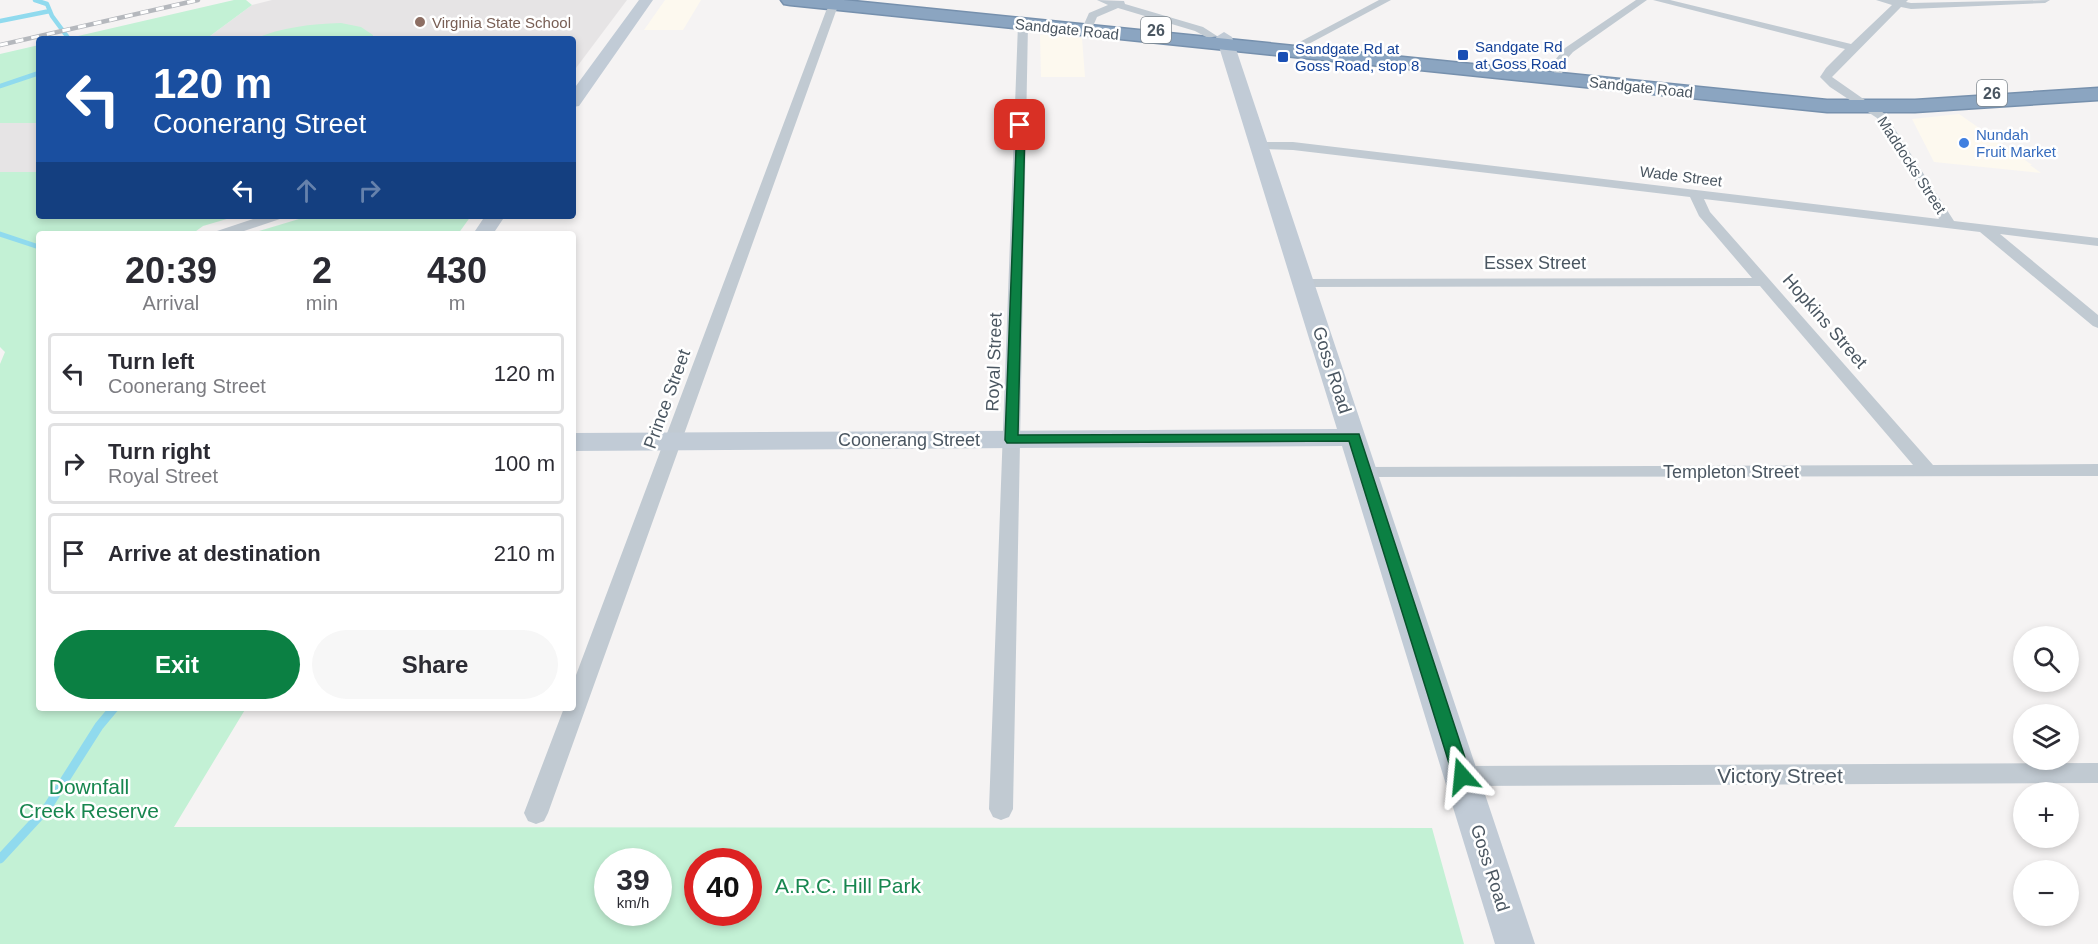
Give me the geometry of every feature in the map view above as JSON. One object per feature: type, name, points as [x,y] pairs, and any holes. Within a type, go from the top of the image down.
[{"type":"highway","name":"Sandgate Road","points":[[790,0],[837,2],[1023,24],[1087,27]]},
{"type":"highway","name":"Sandgate Road","points":[[871,0],[1087,27],[1299,45],[1777,93],[1853,97],[1923,96],[2098,87]]},
{"type":"highway","name":"Sandgate Road","points":[[1221,39],[1806,104],[1871,107],[2098,94]]},
{"type":"street","points":[[576,98],[646,0]]},
{"type":"street","points":[[1102,0],[1199,29],[1221,39]]},
{"type":"street","points":[[1087,27],[1093,15],[1128,0]]},
{"type":"street","points":[[1299,45],[1386,0]]},
{"type":"street","points":[[1558,72],[1560,60],[1569,51],[1642,0]]},
{"type":"street","points":[[1658,0],[1853,48]]},
{"type":"street","points":[[1881,0],[1917,6],[2045,0]]},
{"type":"street","name":"Prince Street","points":[[576,704],[837,2]]},
{"type":"street","points":[[1871,107],[1834,85],[1826,77],[1830,70],[1901,2]]},
{"type":"street","name":"Royal Street","points":[[1002,809],[1023,24]]},
{"type":"street","name":"Goss Road","points":[[1221,39],[1260,145],[1515,944]]},
{"type":"street","name":"Maddocks Street","points":[[1871,107],[1881,116],[1950,225]]},
{"type":"street","name":"Wade Street","points":[[1260,145],[1293,146],[2098,242]]},
{"type":"street","name":"Hopkins Street","points":[[1695,194],[1704,213],[1929,472]]},
{"type":"street","points":[[231,231],[266,219]]},
{"type":"street","points":[[1985,229],[2098,323]]},
{"type":"street","name":"Essex Street","points":[[1304,283],[1766,282]]},
{"type":"street","name":"Coonerang Street","points":[[576,442],[1354,437]]},
{"type":"street","name":"Templeton Street","points":[[1365,473],[2098,470]]},
{"type":"street","name":"Prince Street","points":[[536,813],[573,711]]},
{"type":"street","name":"Victory Street","points":[[1462,776],[2098,773]]},
{"type":"shaded area","name":"Virginia State School","points":[[272,0],[627,0],[576,68],[576,36],[210,36],[252,5]]},
{"type":"shaded area","points":[[665,0],[701,0],[683,30],[644,30]]},
{"type":"shaded area","points":[[1040,35],[1082,38],[1085,77],[1041,77]]},
{"type":"shaded area","points":[[1959,114],[2041,173],[1934,162],[1912,119]]},
{"type":"shaded area","points":[[0,123],[36,123],[36,172],[0,172]]},
{"type":"green space","points":[[234,0],[246,0],[252,5],[210,36],[78,36]]},
{"type":"green space","points":[[341,23],[361,27],[373,35],[263,36],[297,27]]},
{"type":"green space","points":[[36,46],[36,123],[0,123],[0,54]]},
{"type":"green space","name":"A.R.C. Hill Park","points":[[0,172],[36,172],[36,219],[227,219],[203,226],[196,231],[36,231],[36,711],[244,711],[174,827],[1432,828],[1464,944],[0,944],[0,364],[5,352],[0,347]]},
{"type":"green space","points":[[299,219],[469,219],[460,231],[259,231]]},
{"type":"waterway","points":[[35,0],[47,4],[50,11]]},
{"type":"waterway","points":[[0,21],[50,11]]},
{"type":"waterway","points":[[50,11],[67,36]]},
{"type":"waterway","points":[[0,86],[36,74]]},
{"type":"waterway","points":[[0,234],[36,246]]},
{"type":"waterway","points":[[0,859],[47,808],[99,726],[112,711]]},
{"type":"railway","points":[[40,36],[198,0]]},
{"type":"railway","points":[[0,45],[36,37]]},
{"type":"place","name":"Virginia State School","points":[[420,22]]},
{"type":"place","name":"Sandgate Rd at Goss Road","points":[[1463,55]]},
{"type":"place","name":"Sandgate Rd at Goss Road, stop 8","points":[[1283,57]]},
{"type":"place","name":"Nundah Fruit Market","points":[[1964,143]]},
{"type":"route","points":[[1020,125],[1012,440],[1354,437],[1462,776]]},
{"type":"park label","name":"Downfall Creek Reserve","points":[[89,798]]}]
